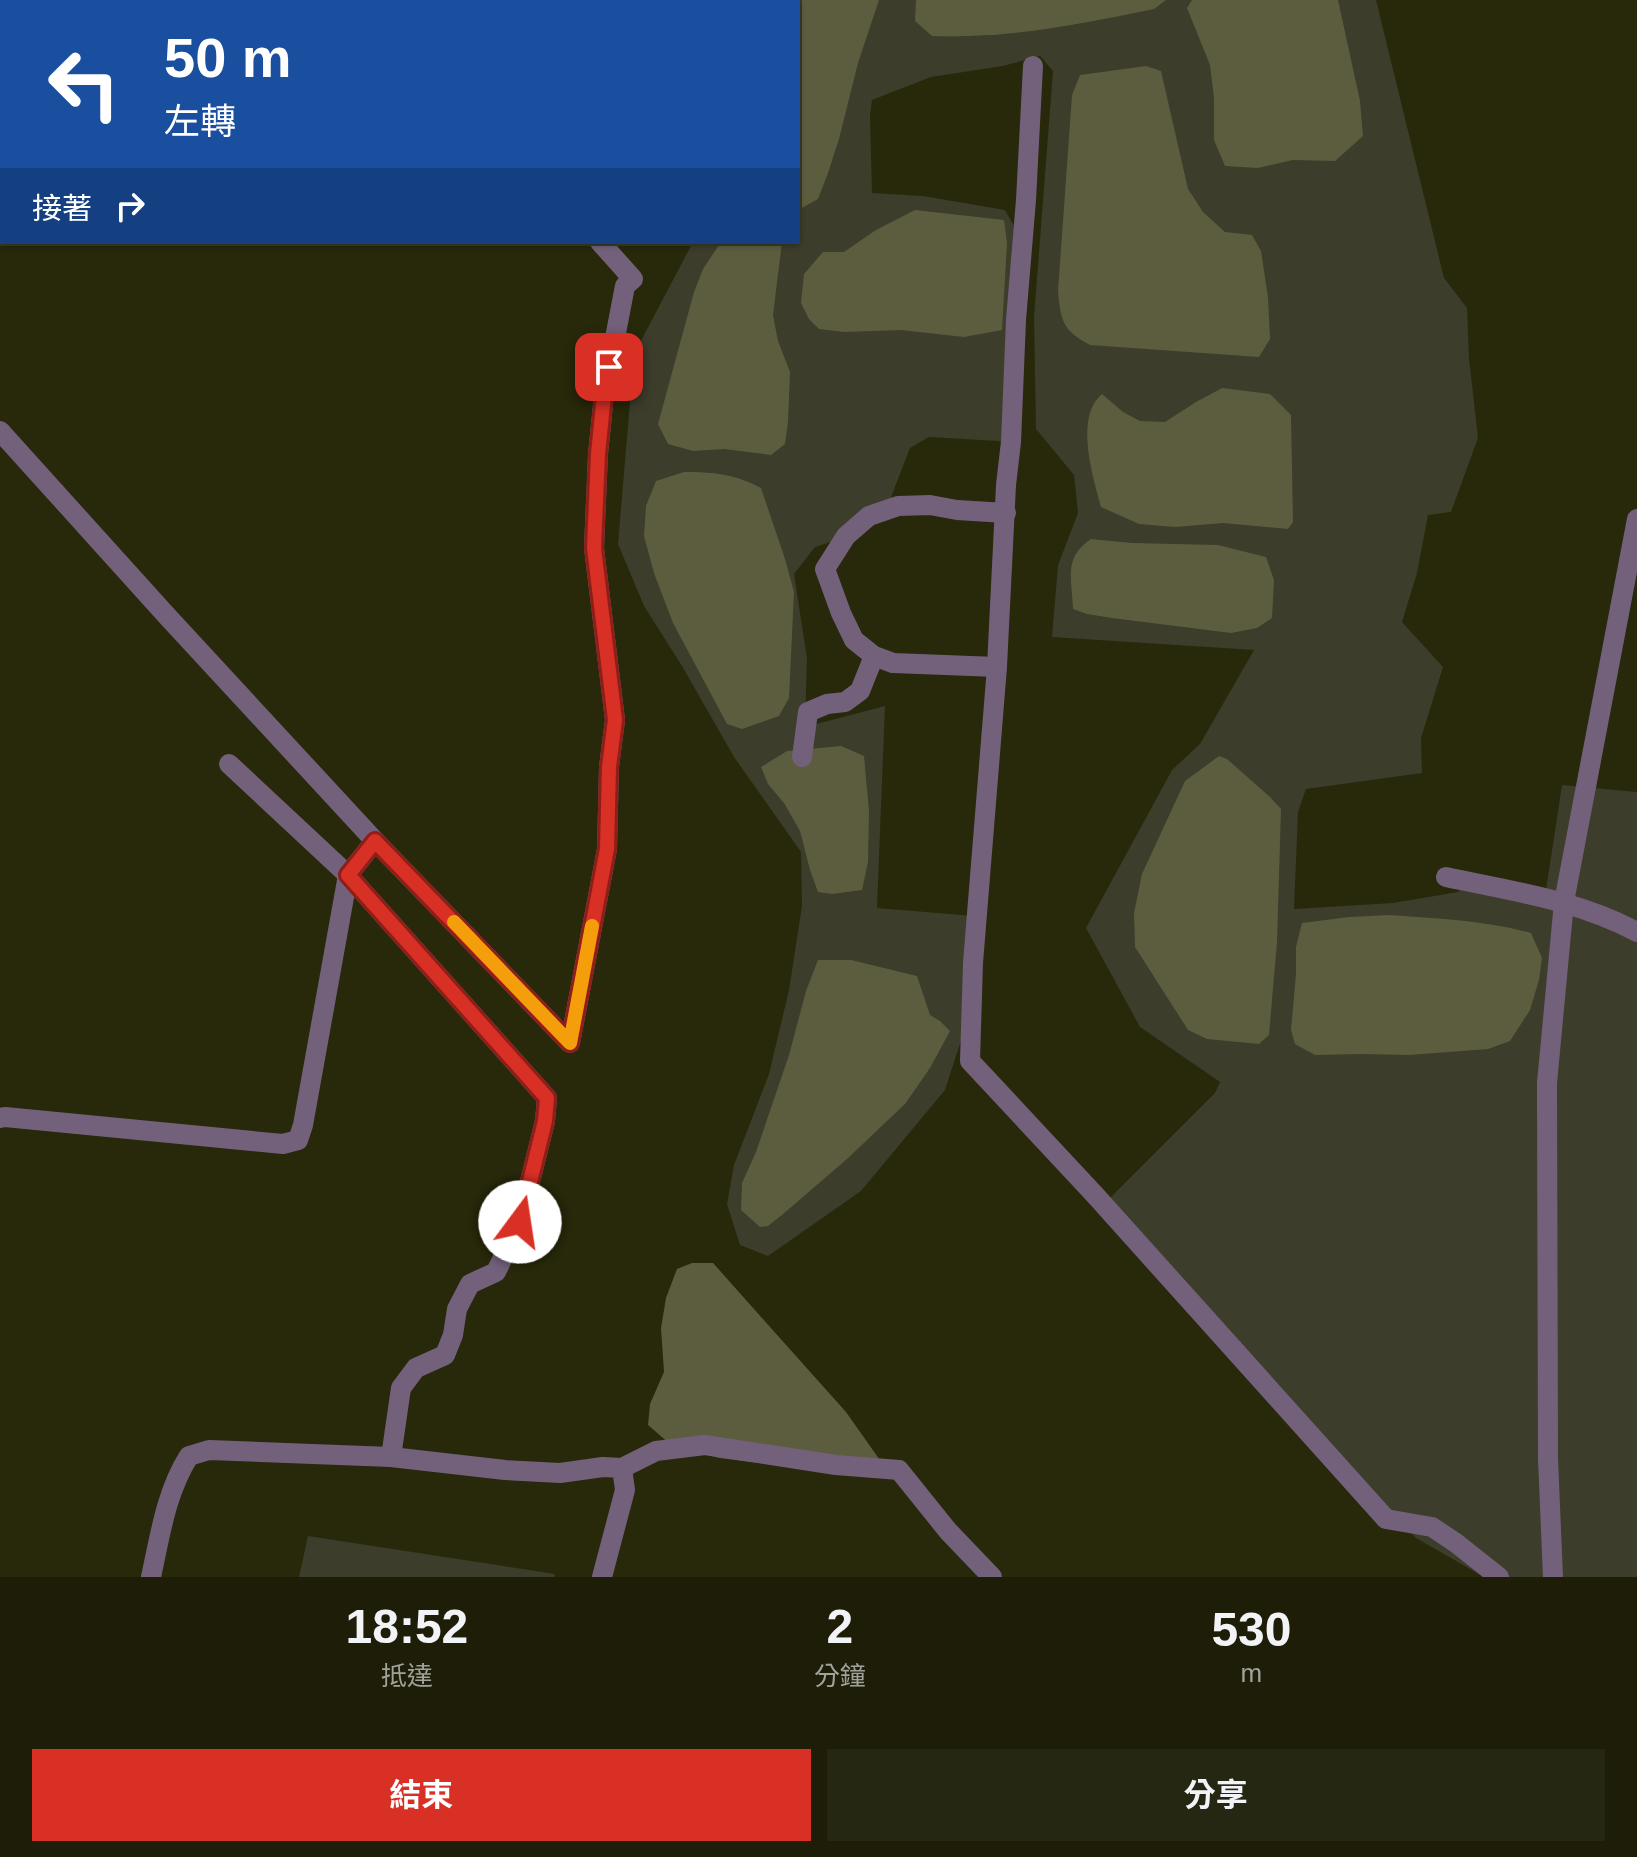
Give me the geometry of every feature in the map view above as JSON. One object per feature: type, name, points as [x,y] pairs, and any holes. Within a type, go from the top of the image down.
[{"type":"street","points":[[1033,66],[997,667],[973,963],[970,1061],[1095,1195],[1386,1519],[1432,1527],[1499,1577]]},
{"type":"street","points":[[0,431],[375,841],[570,1043],[607,849],[609,767],[615,720],[594,548],[597,470],[604,395],[625,286],[633,279],[602,244]]},
{"type":"street","points":[[997,667],[893,663],[874,656],[854,640],[825,569],[846,536],[869,516],[898,506],[930,505],[1006,513]]},
{"type":"street","points":[[1553,1577],[1548,1459],[1547,1083],[1564,902],[1637,519]]},
{"type":"street","points":[[802,757],[808,712],[827,704],[845,702],[860,691],[874,656]]},
{"type":"street","points":[[229,764],[348,875],[547,1098],[545,1121],[520,1222],[496,1272],[470,1284],[457,1309],[453,1335],[445,1355],[416,1368],[401,1388],[391,1457]]},
{"type":"street","points":[[0,1118],[283,1144],[298,1140],[348,875],[375,841]]},
{"type":"street","points":[[1446,877],[1564,902],[1637,932]]},
{"type":"street","points":[[151,1577],[177,1474],[189,1456],[209,1450],[391,1457],[560,1473],[603,1467],[622,1468],[656,1451],[705,1445],[836,1465],[899,1470],[948,1531],[992,1577]]},
{"type":"street","points":[[602,1577],[625,1490],[622,1468]]},
{"type":"shaded area","points":[[800,0],[1376,0],[1444,278],[1467,308],[1478,438],[1451,512],[1428,515],[1417,573],[1402,622],[1443,667],[1421,738],[1422,773],[1306,789],[1298,812],[1294,909],[1393,903],[1458,892],[1464,882],[1544,903],[1562,785],[1637,792],[1637,1577],[1484,1577],[1416,1538],[1286,1407],[1100,1208],[1215,1093],[1220,1082],[1140,1027],[1086,928],[1172,770],[1200,744],[1254,650],[1052,637],[1058,565],[1078,513],[1074,475],[1036,429],[1034,317],[1053,71],[1040,56],[1003,66],[931,77],[872,100],[872,193],[923,196],[1005,210],[1014,226],[1006,349],[1012,446],[998,441],[929,437],[910,448],[883,518],[855,534],[815,547],[794,574],[807,658],[805,727],[885,706],[877,908],[974,916],[964,1031],[945,1090],[861,1191],[768,1256],[740,1245],[727,1204],[734,1165],[769,1074],[789,990],[802,906],[801,852],[734,757],[644,606],[618,544],[634,354],[692,244],[800,244]]},
{"type":"shaded area","points":[[800,0],[879,0],[858,63],[839,139],[818,199],[800,209]]},
{"type":"shaded area","points":[[916,0],[1166,0],[1154,9],[1071,25],[1016,33],[932,36],[915,21]]},
{"type":"shaded area","points":[[1192,0],[1338,0],[1360,101],[1363,136],[1335,161],[1293,160],[1258,168],[1225,166],[1214,140],[1210,65],[1187,8]]},
{"type":"shaded area","points":[[1146,66],[1161,71],[1188,189],[1203,212],[1225,232],[1252,235],[1261,251],[1270,339],[1259,357],[1090,345],[1068,329],[1062,317],[1058,291],[1072,95],[1080,75]]},
{"type":"shaded area","points":[[915,210],[1004,220],[1007,243],[1002,330],[964,337],[901,330],[844,332],[819,329],[809,319],[801,303],[804,274],[823,252],[844,252],[876,230]]},
{"type":"shaded area","points":[[720,244],[782,244],[773,315],[778,341],[790,372],[788,422],[785,444],[771,455],[724,449],[693,451],[668,444],[658,424],[703,269]]},
{"type":"shaded area","points":[[1222,388],[1270,394],[1291,415],[1293,522],[1288,529],[1223,523],[1175,527],[1139,524],[1101,507],[1090,464],[1087,432],[1094,404],[1102,394],[1123,412],[1140,421],[1165,422]]},
{"type":"shaded area","points":[[684,472],[724,475],[761,488],[794,592],[789,698],[779,716],[742,729],[727,724],[673,623],[644,536],[646,506],[656,481]]},
{"type":"shaded area","points":[[1091,539],[1218,545],[1266,557],[1274,580],[1272,618],[1257,628],[1231,633],[1112,618],[1073,609],[1073,562],[1082,546]]},
{"type":"shaded area","points":[[841,746],[864,756],[869,811],[868,862],[862,890],[832,894],[818,892],[800,831],[784,803],[768,784],[761,767],[787,751]]},
{"type":"shaded area","points":[[1219,756],[1227,759],[1281,809],[1277,942],[1269,1035],[1259,1044],[1207,1039],[1188,1030],[1135,947],[1134,913],[1142,874],[1185,781]]},
{"type":"shaded area","points":[[1390,915],[1479,923],[1531,933],[1542,958],[1539,980],[1530,1010],[1510,1041],[1488,1049],[1409,1055],[1315,1055],[1295,1044],[1291,1030],[1296,947],[1302,923]]},
{"type":"shaded area","points":[[818,960],[851,960],[917,976],[930,1015],[950,1031],[905,1104],[782,1215],[768,1226],[760,1227],[741,1210],[742,1183],[756,1152]]},
{"type":"shaded area","points":[[692,1263],[713,1263],[846,1412],[882,1463],[850,1474],[719,1458],[671,1445],[648,1425],[650,1404],[664,1372],[661,1328],[666,1298],[677,1269]]},
{"type":"shaded area","points":[[308,1536],[555,1574],[554,1577],[299,1577]]},
{"type":"slow traffic","points":[[454,922],[570,1043],[592,926]]},
{"type":"route","points":[[520,1222],[545,1121],[547,1098],[348,875],[375,841],[570,1043],[607,849],[609,767],[615,720],[594,548],[598,454],[609,367]]}]
